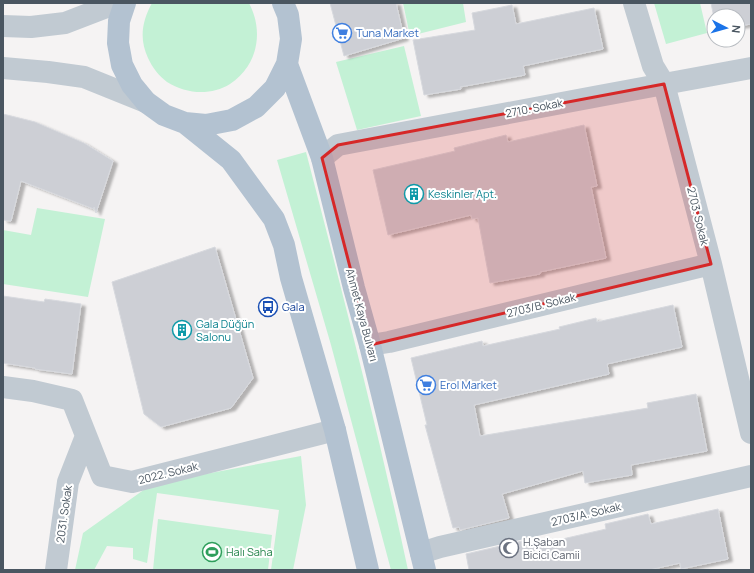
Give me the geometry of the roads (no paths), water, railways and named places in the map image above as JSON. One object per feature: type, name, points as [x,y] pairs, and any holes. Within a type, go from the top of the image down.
[{"type":"main road","points":[[125,3],[119,21],[118,43],[122,65],[132,85],[146,102],[164,115],[185,122],[206,125],[232,120],[256,107],[275,88],[287,64],[291,40],[288,15],[283,3]]},
{"type":"main road","name":"Ahmet Kaya Bulvarı","points":[[287,64],[322,158],[354,288],[370,345],[423,562]]},
{"type":"main road","points":[[185,122],[231,160],[274,219],[284,245],[291,278],[334,430],[368,570]]},
{"type":"street","points":[[3,26],[31,27],[65,23],[117,3]]},
{"type":"street","name":"2703. Sokak","points":[[634,3],[653,66],[664,84],[751,432]]},
{"type":"street","points":[[3,68],[84,77],[146,102]]},
{"type":"street","name":"2710. Sokak","points":[[322,158],[338,145],[751,68]]},
{"type":"street","name":"2703/B. Sokak","points":[[370,345],[397,340],[710,264]]},
{"type":"street","name":"2022. Sokak","points":[[3,387],[72,400],[102,476],[132,482],[334,430]]},
{"type":"street","name":"2031. Sokak","points":[[56,570],[68,482],[86,436]]},
{"type":"street","name":"2703/A. Sokak","points":[[423,562],[440,547],[751,476]]},
{"type":"place","name":"Tuna Market","points":[[342,33]]},
{"type":"place","name":"Keskinler Apt.","points":[[414,194]]},
{"type":"place","name":"Gala","points":[[268,307]]},
{"type":"place","name":"Gala Düğün Salonu","points":[[182,330]]},
{"type":"place","name":"Erol Market","points":[[426,385]]},
{"type":"place","name":"H.Şaban Bicici Camii","points":[[509,548]]},
{"type":"place","name":"Halı Saha","points":[[212,552]]}]
